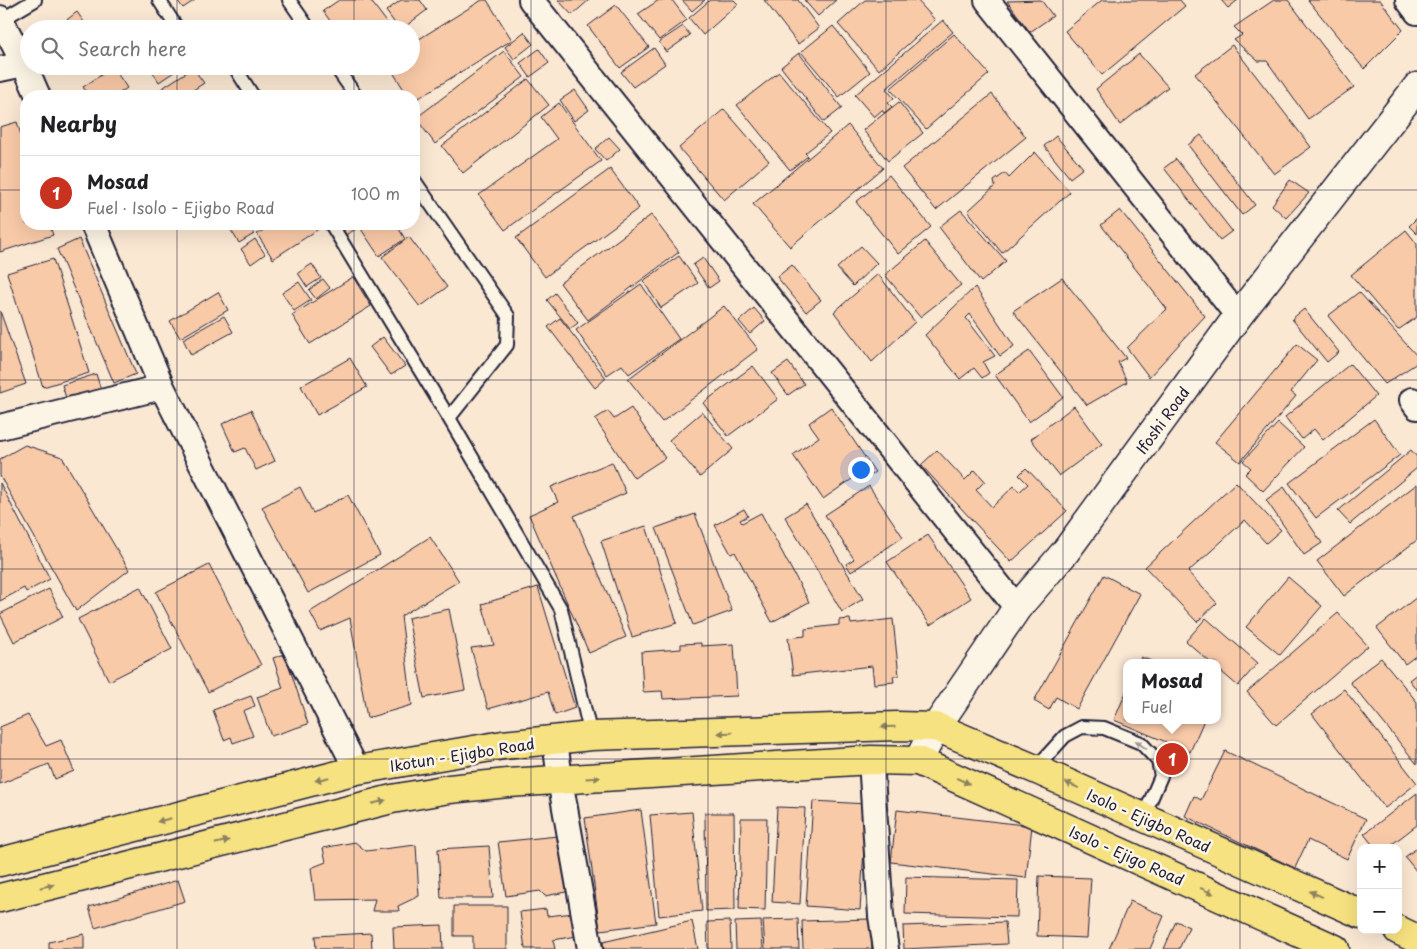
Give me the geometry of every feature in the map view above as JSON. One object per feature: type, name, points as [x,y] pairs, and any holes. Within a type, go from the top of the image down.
[{"type":"main road","name":"Ifoshi Road","points":[[918,761],[936,727],[1017,608],[1066,550],[1238,316],[1417,87]]},
{"type":"main road","name":"Ikotun - Ejigbo Road","points":[[0,862],[357,770],[503,745],[591,736],[897,726],[936,727]]},
{"type":"main road","name":"Isolo - Ejigbo Road","points":[[936,727],[1357,912]]},
{"type":"main road","points":[[0,898],[392,798],[449,789],[871,760],[918,761]]},
{"type":"main road","name":"Isolo - Ejigo Road","points":[[918,761],[1335,949]]},
{"type":"main road","points":[[1402,932],[1417,939]]},
{"type":"street","points":[[532,0],[1017,608]]},
{"type":"street","points":[[987,0],[1238,316]]},
{"type":"street","points":[[1408,0],[1417,12]]},
{"type":"street","points":[[0,19],[20,56]]},
{"type":"street","points":[[0,69],[20,65]]},
{"type":"street","points":[[29,75],[35,90]]},
{"type":"street","points":[[96,230],[162,387],[357,770]]},
{"type":"street","points":[[0,427],[162,387]]},
{"type":"street","points":[[555,740],[560,780],[590,949]]},
{"type":"street","points":[[871,760],[881,916],[886,949]]},
{"type":"lane","points":[[0,19],[35,0]]},
{"type":"lane","points":[[159,0],[171,20]]},
{"type":"lane","points":[[289,0],[303,20]]},
{"type":"lane","points":[[240,75],[249,90]]},
{"type":"lane","points":[[341,75],[352,90]]},
{"type":"lane","points":[[420,189],[508,316],[507,345],[450,418]]},
{"type":"lane","points":[[335,230],[450,418],[561,609],[591,736]]},
{"type":"lane","points":[[1035,769],[1065,736],[1082,727],[1104,728],[1142,743],[1158,761],[1161,776],[1143,818]]},
{"type":"building","points":[[177,0],[195,0],[183,8]]},
{"type":"building","points":[[339,0],[370,0],[385,20],[330,20],[323,11]]},
{"type":"building","points":[[401,0],[420,0],[427,10],[414,20],[392,20],[386,11]]},
{"type":"building","points":[[482,0],[487,0],[512,40],[420,97],[420,90],[404,90],[395,75],[420,75],[420,38]]},
{"type":"building","points":[[558,0],[589,0],[572,15]]},
{"type":"building","points":[[659,0],[672,0],[687,20],[659,40],[638,14]]},
{"type":"building","points":[[682,0],[705,0],[692,11]]},
{"type":"building","points":[[710,0],[734,0],[738,4],[703,35],[689,18]]},
{"type":"building","points":[[764,0],[798,0],[819,28],[798,44]]},
{"type":"building","points":[[804,0],[836,0],[818,16]]},
{"type":"building","points":[[865,0],[917,0],[935,20],[879,70],[838,24]]},
{"type":"building","points":[[1041,0],[1053,16],[1030,32],[1007,1]]},
{"type":"building","points":[[1102,0],[1180,0],[1185,6],[1102,75],[1065,31]]},
{"type":"building","points":[[1221,0],[1238,0],[1228,8]]},
{"type":"building","points":[[1274,0],[1288,0],[1354,87],[1308,119],[1267,61],[1258,61],[1234,40],[1242,35],[1234,27]]},
{"type":"building","points":[[1308,0],[1380,0],[1403,30],[1364,69]]},
{"type":"building","points":[[616,5],[649,47],[620,68],[588,26]]},
{"type":"building","points":[[77,12],[83,20],[67,20]]},
{"type":"building","points":[[943,20],[953,32],[886,89],[894,98],[888,103],[892,107],[884,113],[882,110],[874,117],[855,95]]},
{"type":"building","points":[[683,26],[690,35],[666,52],[659,42]]},
{"type":"building","points":[[833,26],[870,72],[839,97],[801,52]]},
{"type":"building","points":[[524,32],[533,44],[514,59],[505,47]]},
{"type":"building","points":[[954,34],[989,74],[926,129],[890,89]]},
{"type":"building","points":[[1232,45],[1311,147],[1274,174],[1195,74]]},
{"type":"building","points":[[654,48],[665,64],[633,87],[621,72]]},
{"type":"building","points":[[539,49],[549,63],[530,77],[520,63]]},
{"type":"building","points":[[504,51],[524,77],[435,144],[420,123],[420,115]]},
{"type":"building","points":[[799,53],[842,108],[824,122],[781,67]]},
{"type":"building","points":[[1139,54],[1168,87],[1120,125],[1096,89]]},
{"type":"building","points":[[779,72],[830,133],[805,153],[808,156],[790,170],[737,105]]},
{"type":"building","points":[[101,75],[118,75],[127,88],[124,90],[85,90],[83,87]]},
{"type":"building","points":[[155,75],[170,75],[159,82]]},
{"type":"building","points":[[182,75],[198,75],[204,83],[193,90],[159,90]]},
{"type":"building","points":[[528,79],[549,105],[463,173],[442,146]]},
{"type":"building","points":[[575,90],[589,110],[574,121],[560,100]]},
{"type":"building","points":[[992,94],[1026,137],[936,210],[902,168]]},
{"type":"building","points":[[899,102],[923,133],[888,161],[863,130]]},
{"type":"building","points":[[559,103],[601,161],[505,230],[479,195],[557,139],[541,117]]},
{"type":"building","points":[[724,109],[769,161],[724,200],[679,148]]},
{"type":"building","points":[[17,122],[20,132],[20,230],[51,230],[53,235],[0,252],[0,127]]},
{"type":"building","points":[[848,125],[883,168],[790,247],[753,204]]},
{"type":"building","points":[[1201,135],[1255,205],[1242,215],[1188,145]]},
{"type":"building","points":[[1056,136],[1083,168],[1070,178],[1044,146]]},
{"type":"building","points":[[609,137],[620,149],[606,161],[595,149]]},
{"type":"building","points":[[1035,152],[1070,192],[1002,253],[968,211],[995,186],[994,181],[1005,173],[1009,178]]},
{"type":"building","points":[[1176,159],[1232,231],[1220,240],[1164,168]]},
{"type":"building","points":[[610,169],[639,208],[545,277],[516,238]]},
{"type":"building","points":[[889,175],[931,227],[898,254],[856,202]]},
{"type":"building","points":[[1290,180],[1309,193],[1286,218],[1272,205]]},
{"type":"building","points":[[961,210],[1006,261],[981,282],[939,227]]},
{"type":"building","points":[[1120,210],[1205,316],[1149,377],[1127,348],[1167,309],[1101,225]]},
{"type":"building","points":[[651,215],[679,252],[588,320],[560,283]]},
{"type":"building","points":[[1417,218],[1417,234],[1409,226]]},
{"type":"building","points":[[231,230],[251,230],[254,234],[239,243]]},
{"type":"building","points":[[263,230],[317,230],[273,259],[257,234]]},
{"type":"building","points":[[344,230],[354,230],[344,236],[341,232]]},
{"type":"building","points":[[362,230],[400,230],[405,239],[379,256]]},
{"type":"building","points":[[1406,230],[1417,244],[1417,317],[1398,330],[1351,275]]},
{"type":"building","points":[[409,237],[447,287],[420,307],[382,257]]},
{"type":"building","points":[[79,239],[136,374],[114,383],[57,249]]},
{"type":"building","points":[[255,239],[265,254],[251,264],[241,249]]},
{"type":"building","points":[[925,241],[961,285],[920,317],[885,275]]},
{"type":"building","points":[[861,246],[877,263],[853,286],[837,268]]},
{"type":"building","points":[[679,256],[698,283],[661,308],[643,281]]},
{"type":"building","points":[[703,258],[719,281],[709,288],[693,265]]},
{"type":"building","points":[[53,259],[89,373],[43,387],[7,273]]},
{"type":"building","points":[[312,264],[321,278],[307,287],[298,273]]},
{"type":"building","points":[[792,265],[821,300],[806,312],[777,277]]},
{"type":"building","points":[[878,274],[915,322],[872,362],[834,312]]},
{"type":"building","points":[[353,277],[371,306],[310,344],[292,315]]},
{"type":"building","points":[[1062,278],[1126,358],[1118,362],[1127,382],[1087,405],[1013,311]]},
{"type":"building","points":[[323,279],[330,288],[316,299],[309,290]]},
{"type":"building","points":[[299,282],[311,300],[294,311],[282,293]]},
{"type":"building","points":[[641,284],[679,339],[629,374],[622,365],[607,375],[576,330]]},
{"type":"building","points":[[975,287],[1014,346],[1000,356],[970,314],[966,318],[995,356],[983,362],[989,373],[982,378],[974,368],[960,379],[925,335]]},
{"type":"building","points":[[218,292],[228,310],[180,338],[170,321]]},
{"type":"building","points":[[1359,292],[1417,356],[1417,363],[1385,384],[1328,316]]},
{"type":"building","points":[[555,293],[578,323],[570,329],[547,300]]},
{"type":"building","points":[[724,306],[758,349],[662,422],[628,379]]},
{"type":"building","points":[[754,308],[765,321],[750,334],[739,321]]},
{"type":"building","points":[[1304,309],[1339,352],[1327,362],[1292,319]]},
{"type":"building","points":[[0,311],[26,384],[0,393]]},
{"type":"building","points":[[224,316],[233,332],[191,355],[183,339]]},
{"type":"building","points":[[560,318],[606,378],[595,388],[548,327]]},
{"type":"building","points":[[383,337],[405,366],[391,375],[370,347]]},
{"type":"building","points":[[1297,344],[1317,360],[1291,392],[1296,396],[1240,462],[1215,442]]},
{"type":"building","points":[[1029,351],[1063,397],[1029,422],[995,375]]},
{"type":"building","points":[[350,358],[367,387],[317,415],[301,386]]},
{"type":"building","points":[[788,362],[804,384],[788,395],[772,373]]},
{"type":"building","points":[[1350,364],[1376,396],[1323,440],[1314,429],[1302,439],[1285,417]]},
{"type":"building","points":[[753,366],[778,399],[728,436],[703,403]]},
{"type":"building","points":[[96,374],[101,390],[67,401],[62,385]]},
{"type":"building","points":[[1074,406],[1102,444],[1059,476],[1031,439]]},
{"type":"building","points":[[831,407],[875,472],[862,481],[858,475],[823,499],[793,455],[819,437],[809,423]]},
{"type":"building","points":[[631,408],[665,458],[634,478],[595,419],[608,411],[614,419]]},
{"type":"building","points":[[251,410],[275,461],[256,470],[245,448],[235,452],[222,424]]},
{"type":"building","points":[[702,412],[733,449],[700,477],[669,440]]},
{"type":"building","points":[[1374,419],[1400,455],[1316,518],[1289,483]]},
{"type":"building","points":[[1278,423],[1304,447],[1263,491],[1245,474],[1251,468],[1243,461]]},
{"type":"building","points":[[25,445],[62,457],[129,570],[76,611],[0,476],[0,459]]},
{"type":"building","points":[[937,450],[965,480],[975,470],[985,481],[976,490],[992,507],[1014,486],[1019,492],[1028,484],[1019,475],[1026,468],[1067,511],[1011,562],[921,465]]},
{"type":"building","points":[[1411,450],[1417,457],[1417,468],[1350,524],[1338,511]]},
{"type":"building","points":[[612,462],[626,493],[574,516],[626,637],[589,653],[529,515],[558,502],[551,487]]},
{"type":"building","points":[[1236,482],[1281,530],[1266,543],[1245,520],[1188,572],[1217,603],[1197,622],[1145,567]]},
{"type":"building","points":[[0,483],[50,579],[26,592],[24,588],[0,601]]},
{"type":"building","points":[[1417,484],[1417,540],[1344,596],[1317,561]]},
{"type":"building","points":[[869,486],[903,537],[851,572],[846,564],[854,559],[825,515]]},
{"type":"building","points":[[300,487],[313,513],[348,495],[380,555],[308,593],[262,507]]},
{"type":"building","points":[[1284,487],[1322,543],[1304,555],[1266,500]]},
{"type":"building","points":[[806,504],[863,599],[842,612],[785,517]]},
{"type":"building","points":[[744,509],[748,516],[740,520],[742,523],[761,513],[809,602],[772,622],[735,552],[731,554],[715,525]]},
{"type":"building","points":[[695,514],[732,611],[693,625],[656,528]]},
{"type":"building","points":[[646,526],[677,623],[632,637],[601,541]]},
{"type":"building","points":[[928,535],[971,598],[930,625],[887,562]]},
{"type":"building","points":[[430,537],[459,581],[401,616],[412,705],[367,718],[350,618],[320,631],[310,612]]},
{"type":"building","points":[[209,565],[261,665],[208,692],[156,592]]},
{"type":"building","points":[[1104,575],[1140,594],[1077,709],[1056,697],[1049,710],[1034,701]]},
{"type":"building","points":[[1288,577],[1322,606],[1280,655],[1246,627]]},
{"type":"building","points":[[140,587],[172,649],[109,681],[78,619]]},
{"type":"building","points":[[538,587],[575,708],[555,715],[548,692],[488,709],[471,648],[494,645],[482,604]]},
{"type":"building","points":[[49,589],[63,617],[14,642],[0,614]]},
{"type":"building","points":[[1417,597],[1417,655],[1405,664],[1377,628]]},
{"type":"building","points":[[449,609],[465,690],[424,698],[408,618]]},
{"type":"building","points":[[1338,613],[1368,646],[1276,725],[1247,692]]},
{"type":"building","points":[[1206,618],[1258,663],[1238,686],[1221,671],[1221,659],[1206,659],[1186,641]]},
{"type":"building","points":[[850,619],[851,624],[893,619],[899,676],[893,676],[894,682],[874,684],[872,666],[793,675],[788,638],[805,636],[805,629],[839,625],[839,620]]},
{"type":"building","points":[[701,643],[701,646],[734,644],[737,696],[663,699],[662,691],[643,692],[641,652],[681,649],[681,644]]},
{"type":"building","points":[[285,654],[308,724],[271,736],[257,697],[283,688],[273,658]]},
{"type":"building","points":[[1381,658],[1417,702],[1417,764],[1350,682]]},
{"type":"building","points":[[1417,674],[1417,690],[1409,680]]},
{"type":"building","points":[[1344,689],[1417,783],[1385,808],[1312,714]]},
{"type":"building","points":[[251,696],[255,706],[243,711],[253,736],[233,743],[231,737],[224,740],[213,710]]},
{"type":"building","points":[[1123,699],[1123,724],[1114,720]]},
{"type":"building","points":[[28,715],[46,746],[61,740],[74,771],[55,779],[49,764],[0,784],[0,727]]},
{"type":"building","points":[[1124,724],[1202,724],[1190,752]]},
{"type":"building","points":[[1225,751],[1366,819],[1347,859],[1308,840],[1295,868],[1185,816],[1194,796],[1201,800]]},
{"type":"building","points":[[1417,793],[1417,825],[1392,844],[1372,844],[1364,834]]},
{"type":"building","points":[[813,801],[867,804],[860,910],[806,906]]},
{"type":"building","points":[[777,807],[805,808],[800,904],[772,902]]},
{"type":"building","points":[[641,810],[656,923],[600,930],[585,818]]},
{"type":"building","points":[[897,810],[1032,826],[1026,878],[891,862]]},
{"type":"building","points":[[692,812],[702,911],[659,916],[650,815]]},
{"type":"building","points":[[705,813],[734,813],[735,910],[706,911]]},
{"type":"building","points":[[741,818],[767,818],[765,910],[739,909]]},
{"type":"building","points":[[558,836],[571,891],[545,896],[540,891],[506,896],[498,842]]},
{"type":"building","points":[[355,842],[366,851],[416,845],[419,896],[398,906],[399,911],[372,911],[375,899],[315,900],[311,868],[326,862],[323,848]]},
{"type":"building","points":[[489,846],[493,898],[441,898],[438,849]]},
{"type":"building","points":[[1417,848],[1417,872],[1405,857]]},
{"type":"building","points":[[1039,876],[1091,878],[1087,938],[1037,936]]},
{"type":"building","points":[[906,877],[1018,880],[1017,917],[905,914]]},
{"type":"building","points":[[178,880],[185,901],[95,928],[89,907]]},
{"type":"building","points":[[1130,901],[1164,916],[1150,949],[1109,949]]},
{"type":"building","points":[[454,906],[507,906],[507,949],[473,949],[473,936],[454,936]]},
{"type":"building","points":[[546,909],[547,916],[574,913],[577,936],[553,940],[555,949],[525,949],[520,912]]},
{"type":"building","points":[[798,919],[799,949],[765,949],[763,920]]},
{"type":"building","points":[[870,919],[872,949],[803,949],[802,921]]},
{"type":"building","points":[[692,921],[698,949],[604,949],[603,942]]},
{"type":"building","points":[[730,921],[731,949],[708,949],[707,922]]},
{"type":"building","points":[[761,921],[763,949],[736,949],[735,922]]},
{"type":"building","points":[[1176,921],[1189,927],[1179,949],[1164,949]]},
{"type":"building","points":[[1005,922],[1007,944],[904,949],[903,926]]},
{"type":"building","points":[[442,925],[443,949],[394,949],[393,927]]},
{"type":"building","points":[[371,933],[372,949],[316,949],[315,936]]},
{"type":"building","points":[[84,934],[84,949],[49,949],[49,942]]},
{"type":"place","name":"Mosad","points":[[1172,759]]}]
